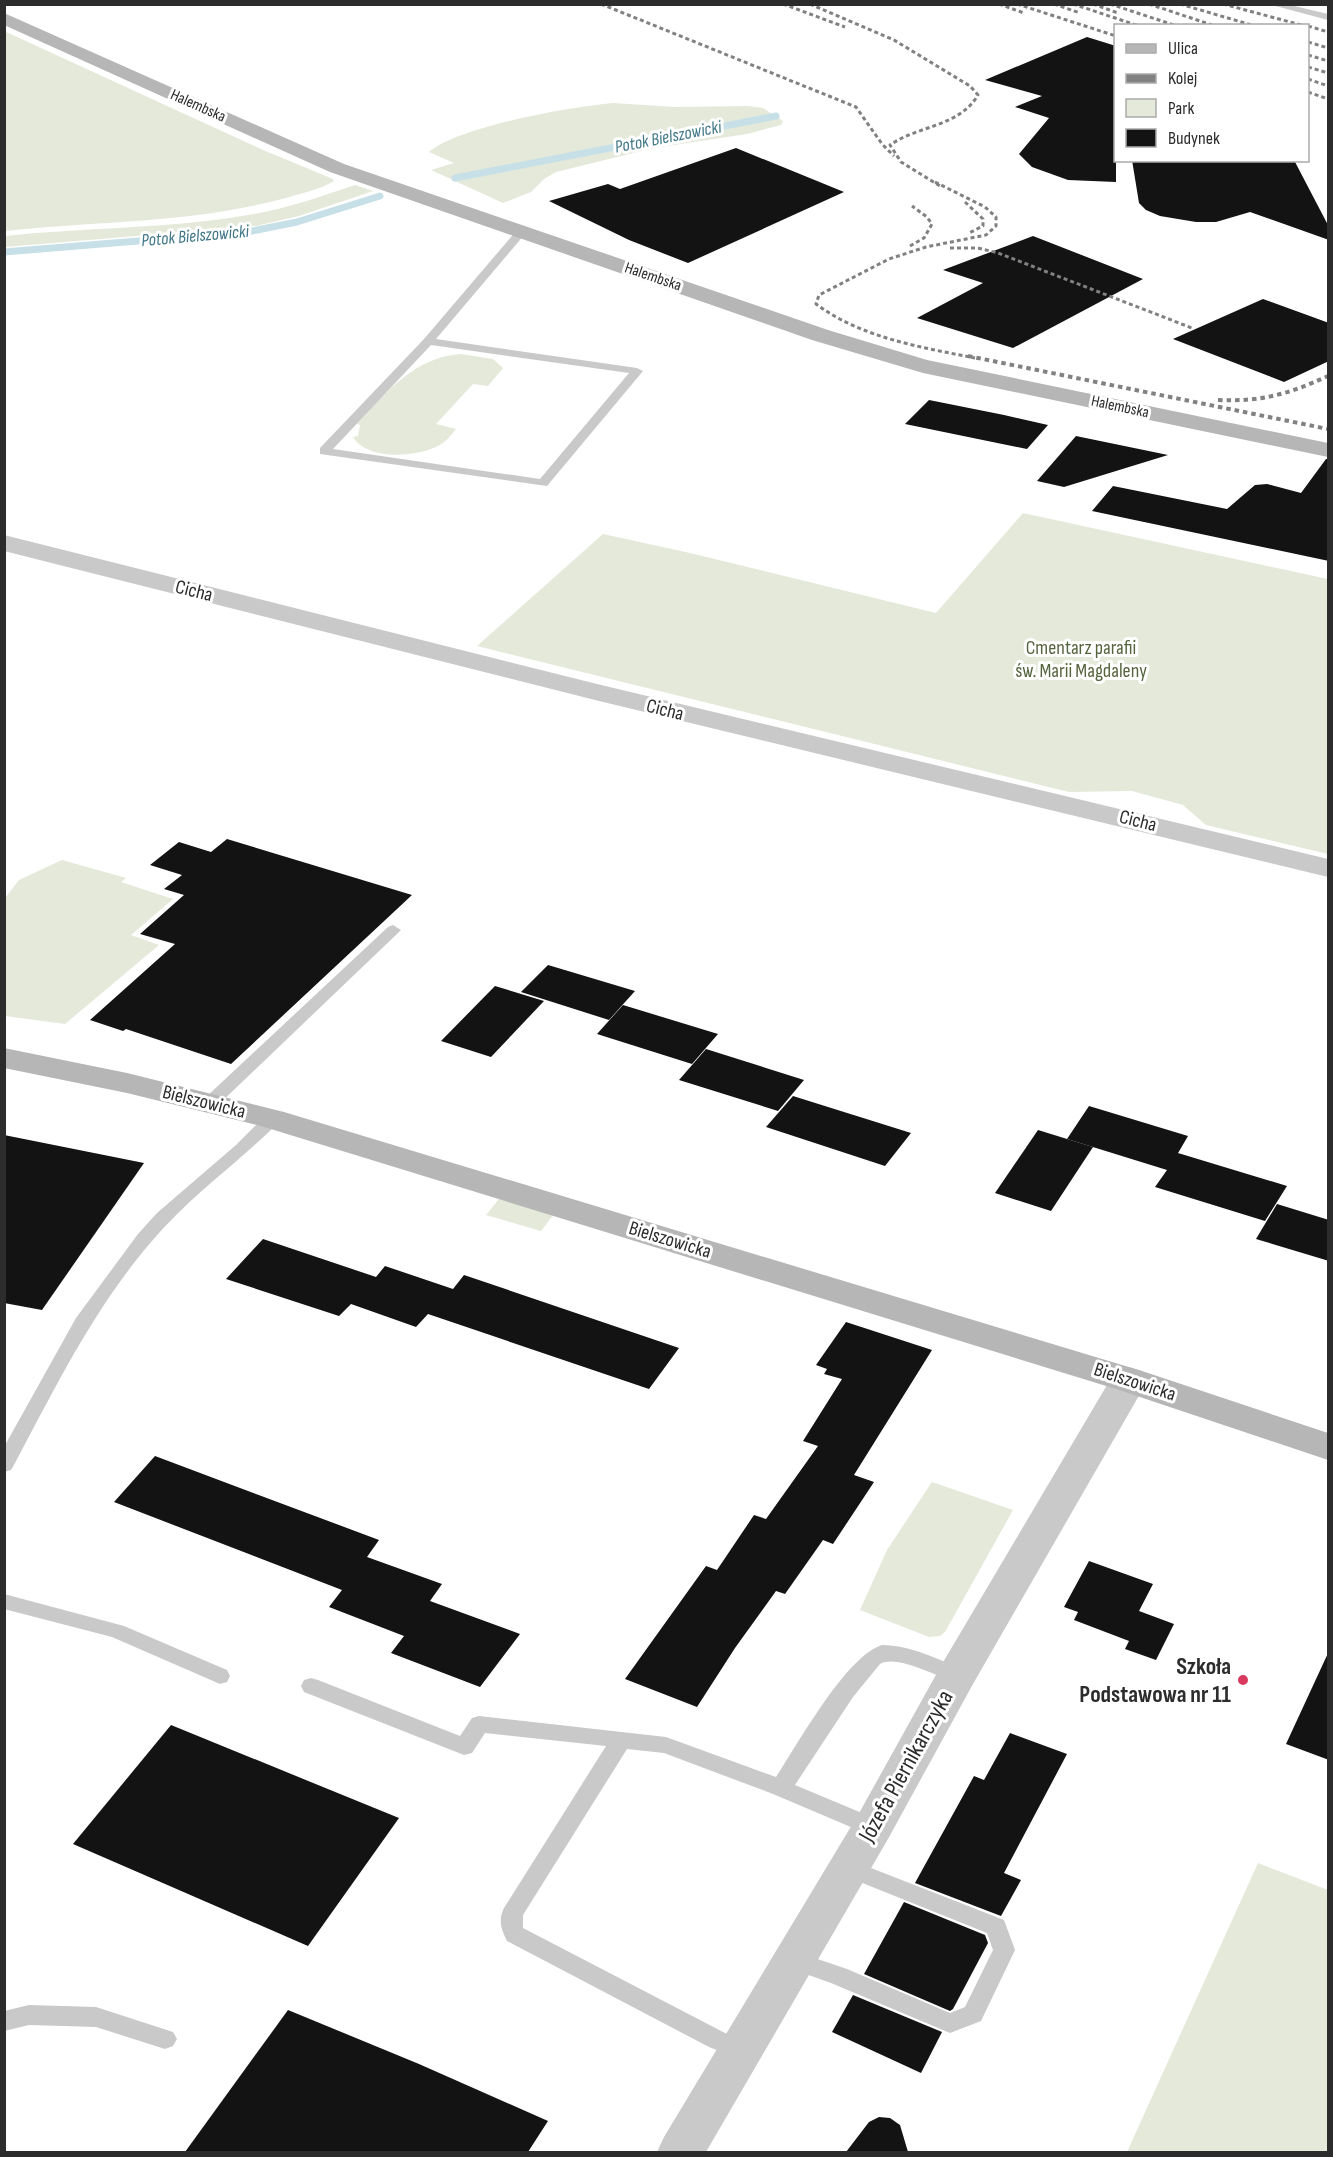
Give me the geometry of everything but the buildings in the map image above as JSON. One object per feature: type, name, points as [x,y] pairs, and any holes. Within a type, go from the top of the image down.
[{"type":"street","name":"Halembska","points":[[4,18],[337,168],[810,331],[923,366],[1329,450]]},
{"type":"street","name":"Cicha","points":[[4,543],[675,712],[1329,868]]},
{"type":"street","name":"Bielszowicka","points":[[4,1058],[211,1102],[272,1119],[1129,1380],[1329,1447]]},
{"type":"street","name":"Józefa Piernikarczyka","points":[[681,2152],[873,1827],[957,1675],[1129,1380]]},
{"type":"lane","points":[[1272,4],[1329,17]]},
{"type":"lane","points":[[428,341],[637,371],[543,483],[324,451],[428,341],[521,232]]},
{"type":"lane","points":[[211,1102],[393,930]]},
{"type":"lane","points":[[4,1465],[82,1322],[144,1238],[272,1119]]},
{"type":"lane","points":[[4,1601],[117,1631],[220,1676]]},
{"type":"lane","points":[[781,1788],[858,1672],[877,1654],[884,1652],[904,1656],[957,1675]]},
{"type":"lane","points":[[311,1686],[464,1747],[479,1724],[666,1745],[781,1788],[873,1827]]},
{"type":"lane","points":[[621,1741],[512,1914],[512,1928],[515,1934],[717,2040],[740,2049]]},
{"type":"lane","points":[[794,1960],[839,1976],[950,2023],[973,2014],[1004,1950],[996,1927],[848,1868]]},
{"type":"lane","points":[[4,2021],[29,2015],[96,2017],[165,2039]]},
{"type":"green space","points":[[4,31],[334,181],[282,199],[213,213],[5,231]]},
{"type":"green space","points":[[613,103],[675,107],[748,106],[763,108],[783,121],[781,125],[747,134],[654,148],[556,172],[544,179],[531,192],[503,203],[431,170],[454,163],[429,152],[465,134],[544,113]]},
{"type":"green space","points":[[355,185],[373,191],[299,216],[256,226],[5,247],[5,236],[161,225],[254,214],[293,205]]},
{"type":"green space","points":[[461,354],[493,359],[503,368],[488,386],[473,384],[436,424],[456,429],[438,446],[418,453],[393,455],[370,450],[360,445],[353,437],[358,436],[360,425],[357,424],[403,378],[429,362]]},
{"type":"green space","name":"Cmentarz parafii św. Marii Magdaleny","points":[[1023,513],[1328,579],[1328,854],[1206,825],[1183,805],[1132,791],[1069,792],[477,646],[603,534],[936,613]]},
{"type":"green space","points":[[62,860],[126,878],[121,882],[173,899],[131,935],[159,945],[65,1024],[5,1016],[5,898],[19,880]]},
{"type":"green space","points":[[499,1199],[554,1214],[541,1231],[486,1215]]},
{"type":"green space","points":[[932,1482],[1013,1510],[945,1632],[940,1636],[929,1637],[860,1610],[887,1550]]},
{"type":"green space","points":[[1258,1863],[1328,1890],[1328,2152],[1127,2152]]},
{"type":"waterway","name":"Potok Bielszowicki","points":[[455,178],[776,116]]},
{"type":"waterway","name":"Potok Bielszowicki","points":[[4,252],[247,232],[297,222],[380,196]]},
{"type":"railway","points":[[601,4],[856,107],[882,144],[894,156]]},
{"type":"railway","points":[[783,4],[845,27]]},
{"type":"railway","points":[[810,4],[894,40],[970,86],[978,95],[960,114],[901,138],[890,145],[901,162],[940,186]]},
{"type":"railway","points":[[999,4],[1024,13]]},
{"type":"railway","points":[[1017,4],[1114,35]]},
{"type":"railway","points":[[1054,4],[1080,13]]},
{"type":"railway","points":[[1073,4],[1133,24]]},
{"type":"railway","points":[[1093,4],[1118,13]]},
{"type":"railway","points":[[1110,4],[1171,24]]},
{"type":"railway","points":[[1149,4],[1209,24]]},
{"type":"railway","points":[[1180,4],[1248,24]]},
{"type":"railway","points":[[1223,4],[1298,24]]},
{"type":"railway","points":[[1309,26],[1328,32]]},
{"type":"railway","points":[[1309,42],[1328,48]]},
{"type":"railway","points":[[1309,55],[1328,61]]},
{"type":"railway","points":[[1309,67],[1328,73]]},
{"type":"railway","points":[[1309,79],[1328,86]]},
{"type":"railway","points":[[1309,92],[1328,99]]},
{"type":"railway","points":[[935,182],[985,207],[996,217],[996,226],[986,235],[926,247],[889,259],[819,295],[816,304],[834,316],[892,340],[975,358]]},
{"type":"railway","points":[[965,202],[983,219],[983,226],[969,233]]},
{"type":"railway","points":[[910,246],[924,238],[932,224],[927,217],[912,206]]},
{"type":"railway","points":[[950,248],[978,248],[998,253],[1192,328]]},
{"type":"railway","points":[[968,356],[1328,429]]},
{"type":"railway","points":[[1218,400],[1248,400],[1274,396],[1328,376]]},
{"type":"place","name":"Szkoła Podstawowa nr 11","points":[[1243,1680]]}]
